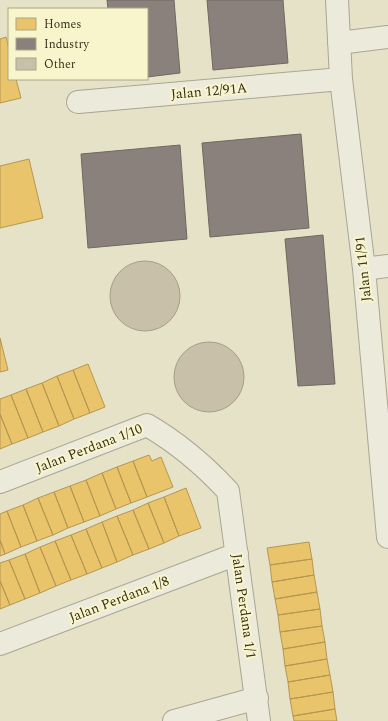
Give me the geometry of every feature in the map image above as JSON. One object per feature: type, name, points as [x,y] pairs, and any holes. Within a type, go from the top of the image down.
[{"type":"street","name":"Jalan 11/91","points":[[337,0],[340,79],[364,269],[388,537]]},
{"type":"street","points":[[339,43],[388,37]]},
{"type":"street","name":"Jalan 12/91A","points":[[78,102],[340,79]]},
{"type":"street","points":[[364,269],[388,266]]},
{"type":"street","name":"Jalan Perdana 1/10","points":[[0,482],[147,425],[168,437],[190,454],[228,491]]},
{"type":"street","name":"Jalan Perdana 1/1","points":[[228,491],[259,721]]},
{"type":"street","name":"Jalan Perdana 1/8","points":[[0,644],[237,554]]},
{"type":"street","points":[[174,721],[257,698]]},
{"type":"building: Homes","points":[[6,37],[8,45],[8,80],[16,80],[21,98],[0,103],[0,39]]},
{"type":"building: Homes","points":[[29,159],[43,218],[0,228],[0,166]]},
{"type":"building: Homes","points":[[0,338],[8,370],[0,372]]},
{"type":"building: Homes","points":[[88,364],[105,407],[90,413],[73,370]]},
{"type":"building: Homes","points":[[73,370],[90,413],[74,419],[57,376]]},
{"type":"building: Homes","points":[[57,376],[74,419],[59,426],[42,383]]},
{"type":"building: Homes","points":[[42,383],[59,426],[43,432],[26,389]]},
{"type":"building: Homes","points":[[26,389],[43,432],[28,438],[11,395]]},
{"type":"building: Homes","points":[[11,395],[28,438],[12,444],[0,414],[0,399]]},
{"type":"building: Homes","points":[[0,414],[12,444],[0,449]]},
{"type":"building: Homes","points":[[149,455],[152,461],[161,457],[173,487],[147,497],[133,461]]},
{"type":"building: Homes","points":[[133,461],[147,497],[131,503],[117,467]]},
{"type":"building: Homes","points":[[117,467],[131,503],[116,509],[102,473]]},
{"type":"building: Homes","points":[[102,473],[116,509],[100,516],[86,480]]},
{"type":"building: Homes","points":[[86,480],[100,516],[84,522],[70,486]]},
{"type":"building: Homes","points":[[70,486],[84,522],[68,528],[54,492]]},
{"type":"building: Homes","points":[[186,488],[201,528],[179,536],[164,497]]},
{"type":"building: Homes","points":[[54,492],[68,528],[53,535],[38,498]]},
{"type":"building: Homes","points":[[164,497],[179,536],[164,543],[148,503]]},
{"type":"building: Homes","points":[[38,498],[53,535],[37,541],[23,505]]},
{"type":"building: Homes","points":[[148,503],[164,543],[149,549],[133,510]]},
{"type":"building: Homes","points":[[23,505],[37,541],[21,547],[7,511]]},
{"type":"building: Homes","points":[[133,510],[149,549],[133,555],[117,516]]},
{"type":"building: Homes","points":[[7,511],[21,547],[5,554],[0,540],[0,514]]},
{"type":"building: Homes","points":[[117,516],[133,555],[117,562],[102,522]]},
{"type":"building: Homes","points":[[102,522],[117,562],[102,568],[86,529]]},
{"type":"building: Homes","points":[[86,529],[102,568],[87,574],[71,535]]},
{"type":"building: Homes","points":[[71,535],[87,574],[71,580],[55,541]]},
{"type":"building: Homes","points":[[0,540],[5,554],[0,556]]},
{"type":"building: Homes","points":[[55,541],[71,580],[56,586],[40,547]]},
{"type":"building: Homes","points":[[309,542],[312,559],[270,565],[267,548]]},
{"type":"building: Homes","points":[[40,547],[56,586],[40,593],[25,554]]},
{"type":"building: Homes","points":[[25,554],[40,593],[25,599],[9,560]]},
{"type":"building: Homes","points":[[312,559],[314,575],[272,582],[270,565]]},
{"type":"building: Homes","points":[[9,560],[25,599],[10,605],[0,581],[0,563]]},
{"type":"building: Homes","points":[[314,575],[317,592],[275,599],[272,582]]},
{"type":"building: Homes","points":[[0,581],[10,605],[0,609]]},
{"type":"building: Homes","points":[[317,592],[320,609],[278,615],[275,599]]},
{"type":"building: Homes","points":[[320,609],[322,626],[280,632],[278,615]]},
{"type":"building: Homes","points":[[322,626],[325,642],[283,649],[280,632]]},
{"type":"building: Homes","points":[[325,642],[327,659],[285,666],[283,649]]},
{"type":"building: Homes","points":[[327,659],[330,675],[288,682],[285,666]]},
{"type":"building: Homes","points":[[330,675],[333,692],[290,699],[288,682]]},
{"type":"building: Homes","points":[[333,692],[335,709],[293,716],[290,699]]},
{"type":"building: Homes","points":[[335,709],[337,721],[294,721],[293,716]]},
{"type":"building: Industry","points":[[107,0],[174,0],[180,73],[148,77],[148,8],[108,8]]},
{"type":"building: Industry","points":[[207,0],[283,0],[288,63],[213,70]]},
{"type":"building: Industry","points":[[301,134],[309,228],[210,237],[202,143]]},
{"type":"building: Industry","points":[[180,145],[187,239],[88,248],[81,154]]},
{"type":"building: Industry","points":[[323,235],[335,384],[298,386],[285,239]]},
{"type":"building: Other","points":[[145,261],[158,264],[170,271],[177,283],[180,296],[177,309],[170,321],[158,328],[145,331],[132,328],[120,321],[113,309],[110,296],[113,283],[120,271],[132,264]]},
{"type":"building: Other","points":[[209,342],[222,345],[234,352],[241,364],[244,377],[241,390],[234,402],[222,409],[209,412],[196,409],[184,402],[177,390],[174,377],[177,364],[184,352],[196,345]]}]
